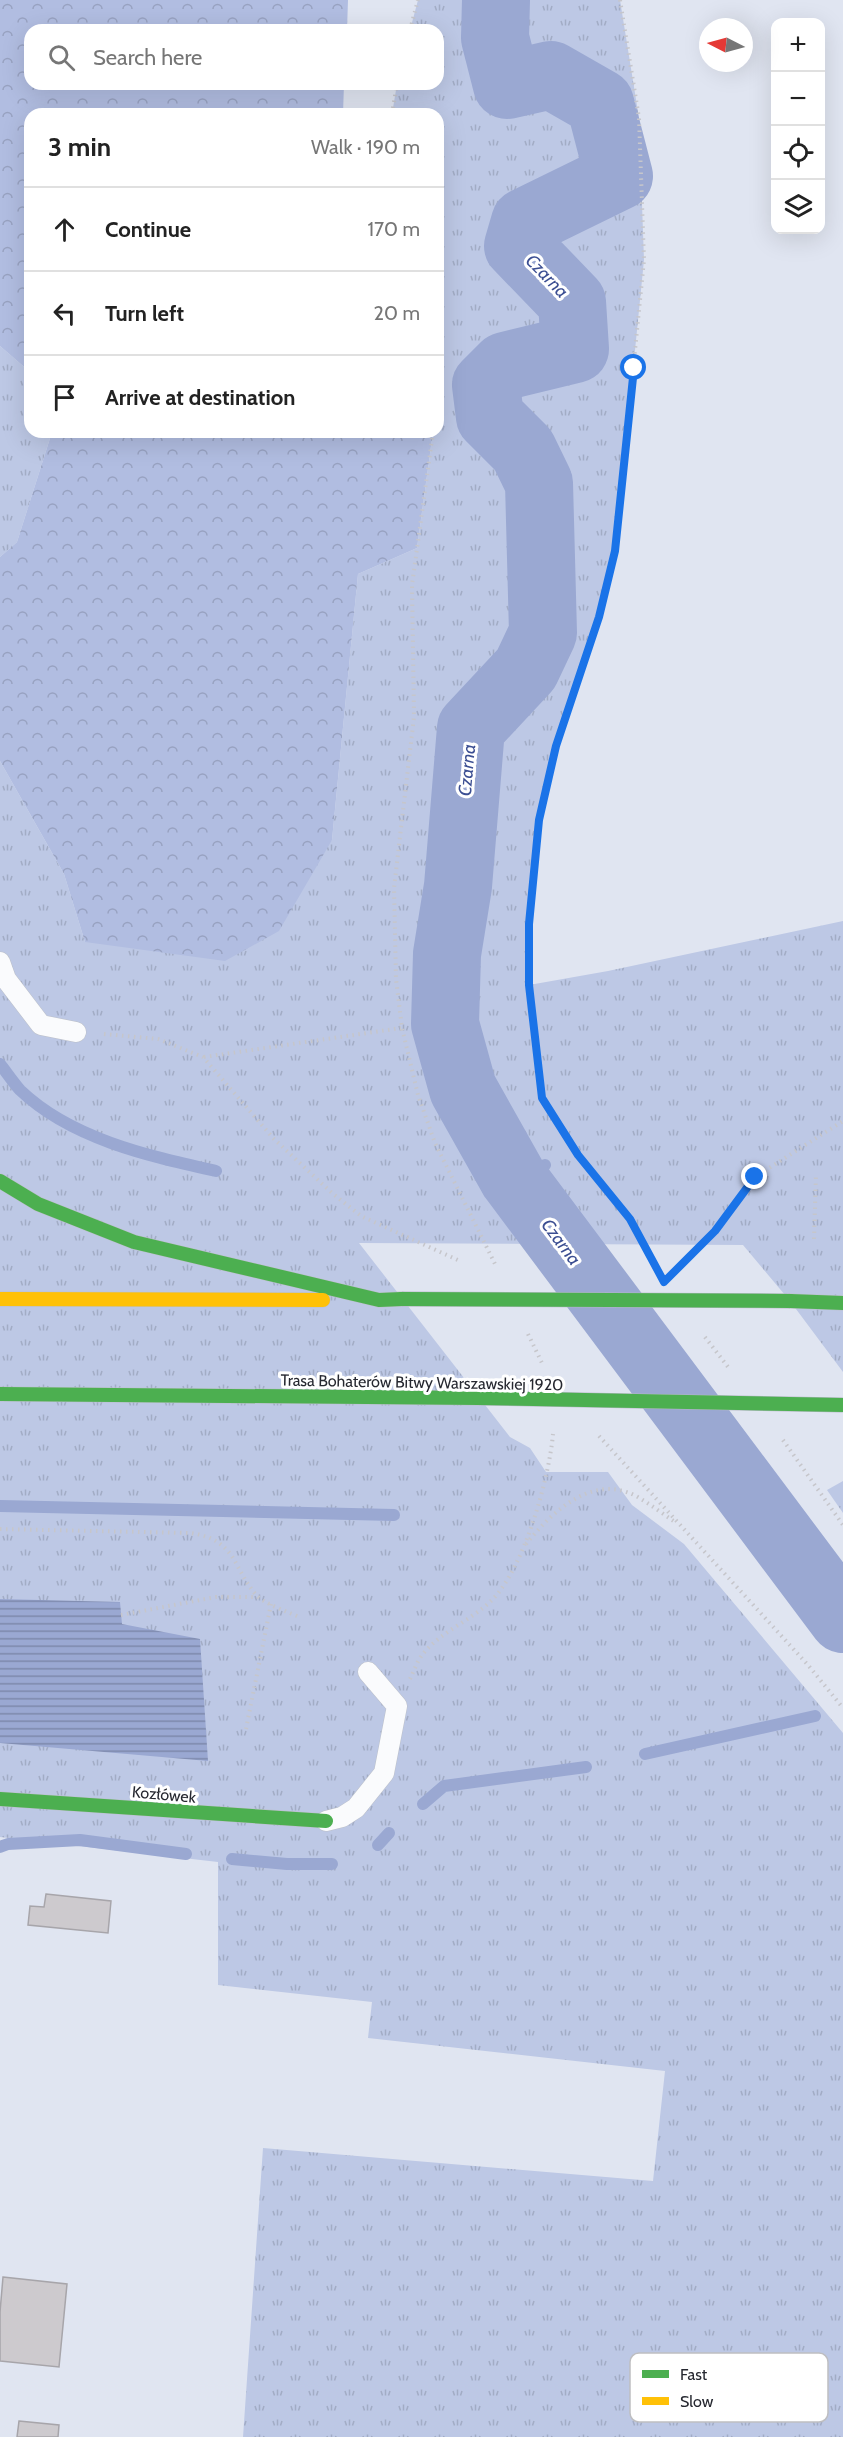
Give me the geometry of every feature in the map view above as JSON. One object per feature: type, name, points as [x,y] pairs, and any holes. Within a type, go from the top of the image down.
[{"type":"main road","points":[[0,1181],[38,1204],[134,1242],[379,1300]]},
{"type":"main road","points":[[0,1299],[402,1299],[843,1303]]},
{"type":"main road","name":"Trasa Bohaterów Bitwy Warszawskiej 1920","points":[[0,1394],[479,1398],[843,1405]]},
{"type":"main road","name":"Kozłówek","points":[[0,1799],[93,1804],[208,1815],[326,1821]]},
{"type":"lane","points":[[0,962],[6,979],[41,1025],[76,1032]]},
{"type":"lane","points":[[326,1821],[342,1817],[356,1808],[384,1773],[397,1706],[368,1672]]},
{"type":"path","points":[[412,24],[418,0]]},
{"type":"path","points":[[620,0],[639,118],[645,260],[615,551],[599,617],[556,746],[539,820],[529,924],[529,985],[542,1098],[578,1155],[630,1219],[659,1273]]},
{"type":"path","points":[[393,108],[396,90]]},
{"type":"path","points":[[432,438],[412,585],[414,717],[394,888],[396,979],[402,1028],[417,1095],[435,1143],[498,1270]]},
{"type":"path","points":[[203,1057],[402,1028]]},
{"type":"path","points":[[679,1268],[715,1231],[755,1177],[843,1121]]},
{"type":"path","points":[[814,1239],[816,1173]]},
{"type":"path","points":[[592,1429],[808,1665],[843,1708]]},
{"type":"path","points":[[523,1547],[545,1521],[580,1494],[610,1488],[634,1495],[681,1526]]},
{"type":"path","points":[[0,1529],[191,1533],[208,1536],[226,1548],[258,1598]]},
{"type":"path","points":[[121,1615],[216,1597],[258,1598],[299,1617]]},
{"type":"path","points":[[246,1729],[271,1604]]},
{"type":"green space","points":[[0,0],[348,0],[347,24],[24,24],[24,90],[344,90],[343,108],[24,108],[24,367],[0,346]]},
{"type":"green space","points":[[418,0],[620,0],[639,118],[644,260],[615,551],[599,617],[556,746],[539,820],[529,924],[529,985],[608,971],[843,921],[843,1372],[790,1301],[743,1245],[359,1243],[510,1437],[530,1448],[546,1472],[608,1472],[632,1505],[684,1544],[843,1733],[843,2437],[243,2437],[263,2148],[653,2181],[665,2071],[368,2038],[372,2002],[218,1985],[218,1862],[0,1837],[0,761],[64,874],[85,942],[332,840],[358,574],[417,548],[432,438],[444,438],[444,108],[393,108],[396,90],[444,90],[444,24],[412,24]]},
{"type":"green space","points":[[0,346],[24,367],[24,438],[50,438],[17,542],[0,557]]},
{"type":"green space","points":[[50,438],[432,438],[417,548],[358,574],[332,840],[279,931],[225,961],[85,942],[64,874],[0,761],[0,557],[17,542]]},
{"type":"green space","points":[[843,1481],[843,1513],[827,1490]]},
{"type":"shaded area","points":[[0,1599],[120,1602],[122,1624],[200,1639],[208,1761],[0,1743]]},
{"type":"building","points":[[46,1894],[111,1901],[108,1933],[28,1925],[30,1906],[44,1907]]},
{"type":"building","points":[[3,2277],[67,2284],[59,2367],[0,2361]]},
{"type":"building","points":[[19,2421],[59,2425],[58,2437],[17,2437]]},
{"type":"waterway","name":"Czarna","points":[[496,0],[495,38],[507,85],[551,75],[600,103],[619,176],[525,222],[518,246],[572,302],[575,349],[505,366],[486,385],[490,417],[523,450],[539,483],[543,633],[526,669],[471,728],[458,886],[447,954],[445,1024],[463,1089],[513,1178],[843,1619]]},
{"type":"waterway","points":[[0,1064],[20,1090],[40,1107],[87,1133],[138,1152],[216,1171]]},
{"type":"waterway","points":[[444,1087],[463,1089]]},
{"type":"waterway","points":[[513,1178],[545,1165]]},
{"type":"waterway","points":[[0,1506],[394,1515]]},
{"type":"waterway","points":[[645,1754],[815,1716]]},
{"type":"waterway","points":[[423,1804],[444,1786],[586,1767]]},
{"type":"waterway","points":[[378,1845],[389,1833]]},
{"type":"waterway","points":[[0,1847],[8,1844],[80,1840],[186,1854]]},
{"type":"waterway","points":[[232,1859],[287,1864],[332,1864]]},
{"type":"traffic: fast","points":[[0,1181],[38,1204],[134,1242],[379,1300],[402,1299]]},
{"type":"traffic: fast","points":[[402,1299],[790,1301]]},
{"type":"traffic: fast","points":[[790,1301],[843,1303]]},
{"type":"traffic: fast","points":[[0,1394],[479,1398]]},
{"type":"traffic: fast","points":[[479,1398],[843,1405]]},
{"type":"traffic: fast","points":[[0,1799],[326,1821]]},
{"type":"traffic: slow","points":[[0,1299],[323,1300]]},
{"type":"route","points":[[634,368],[615,551],[599,617],[556,746],[539,820],[529,924],[529,985],[542,1098],[578,1155],[630,1219],[664,1282],[715,1231],[755,1177]]}]
